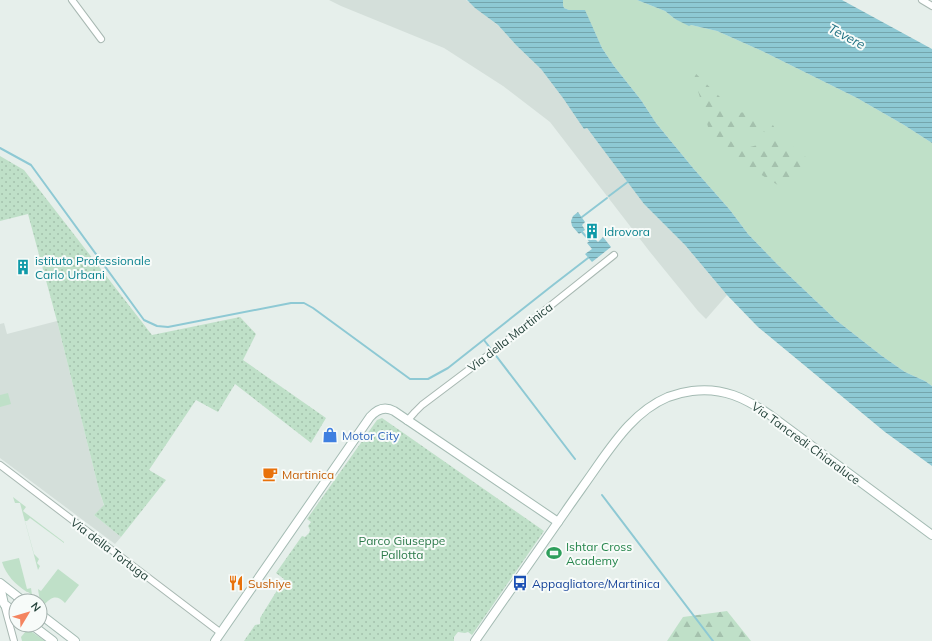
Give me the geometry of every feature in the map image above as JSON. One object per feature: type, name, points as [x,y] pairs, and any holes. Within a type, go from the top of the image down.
[{"type":"street","points":[[72,0],[101,39]]},
{"type":"street","points":[[922,0],[932,6]]},
{"type":"street","name":"Via della Martinica","points":[[408,421],[422,405],[492,352],[614,255]]},
{"type":"street","name":"Via Tancredi Chiaraluce","points":[[475,641],[613,444],[640,414],[659,401],[677,394],[700,390],[720,391],[737,396],[756,406],[932,535]]},
{"type":"street","points":[[215,641],[372,414],[377,410],[383,408],[393,410],[558,522]]},
{"type":"street","name":"Via della Tortuga","points":[[0,465],[221,633]]},
{"type":"street","points":[[0,585],[12,593]]},
{"type":"street","points":[[0,585],[14,641]]},
{"type":"street","points":[[4,604],[8,607]]},
{"type":"street","points":[[48,621],[75,641]]},
{"type":"street","points":[[43,633],[53,641]]},
{"type":"shaded area","points":[[329,0],[466,0],[500,27],[541,69],[644,204],[685,245],[727,295],[706,319],[650,252],[550,122],[503,86],[444,48]]},
{"type":"shaded area","points":[[57,321],[104,506],[94,515],[121,537],[115,544],[0,458],[0,324],[4,323],[7,334]]},
{"type":"green space","points":[[563,0],[637,0],[665,11],[675,19],[691,25],[717,31],[762,51],[857,98],[932,143],[932,386],[925,381],[905,372],[836,320],[748,234],[730,210],[656,123],[641,100],[614,66],[602,48],[585,11],[569,10],[564,8]]},
{"type":"green space","points":[[691,69],[720,97],[726,114],[747,112],[774,126],[772,133],[734,128],[730,140],[739,150],[783,138],[808,159],[781,187],[712,144],[704,110]]},
{"type":"green space","points":[[0,156],[24,170],[152,335],[240,317],[256,334],[243,360],[326,418],[311,443],[235,384],[218,412],[196,400],[149,470],[166,480],[121,537],[94,515],[104,505],[28,214],[0,221]]},
{"type":"green space","points":[[8,393],[11,404],[0,407],[0,395]]},
{"type":"green space","name":"Parco Giuseppe Pallotta","points":[[382,418],[544,531],[472,635],[468,632],[458,632],[454,637],[454,641],[244,641],[255,625],[260,624],[260,618],[284,579],[276,573],[302,536],[305,537],[309,533],[310,530],[308,526],[311,522],[307,519],[377,420]]},
{"type":"green space","points":[[13,497],[26,507],[23,511],[64,542],[30,518],[25,521],[34,554],[39,559],[37,563],[40,566],[38,570],[20,503],[15,503]]},
{"type":"green space","points":[[19,558],[27,589],[31,588],[32,593],[27,592],[12,579],[2,562]]},
{"type":"green space","points":[[58,569],[79,585],[65,603],[57,598],[52,598],[48,602],[48,593],[39,593],[38,589],[41,591]]},
{"type":"green space","points":[[727,611],[751,641],[667,641],[683,617]]},
{"type":"green space","points":[[24,633],[33,633],[45,641],[22,641],[21,637]]},
{"type":"water","points":[[467,0],[563,0],[564,8],[569,10],[585,10],[602,48],[614,66],[641,100],[656,123],[730,210],[748,234],[836,320],[905,372],[925,381],[932,386],[932,466],[885,432],[758,327],[727,295],[685,245],[644,204],[587,128],[584,129],[541,69],[498,25],[475,8]]},
{"type":"water","name":"Tevere","points":[[637,0],[842,0],[932,49],[932,143],[857,98],[762,51],[717,31],[691,25],[689,26],[675,19],[665,11]]},
{"type":"water","points":[[578,212],[585,222],[582,225],[585,230],[579,234],[572,226],[571,221],[573,216]]},
{"type":"water","points":[[603,237],[611,247],[592,262],[585,254],[592,249],[587,243],[594,238],[598,242]]},
{"type":"waterway","points":[[0,148],[31,165],[144,320],[157,326],[168,327],[291,303],[304,303],[410,379],[428,379],[448,368],[588,258]]},
{"type":"waterway","points":[[609,196],[629,181]]},
{"type":"waterway","points":[[582,217],[607,198]]},
{"type":"waterway","points":[[582,232],[590,241]]},
{"type":"waterway","points":[[484,340],[575,459]]},
{"type":"waterway","points":[[602,495],[713,641]]},
{"type":"place","name":"Idrovora","points":[[592,231]]},
{"type":"place","name":"istituto Professionale Carlo Urbani","points":[[23,267]]},
{"type":"place","name":"Motor City","points":[[330,435]]},
{"type":"place","name":"Martinica","points":[[270,474]]},
{"type":"place","name":"Ishtar Cross Academy","points":[[554,553]]},
{"type":"place","name":"Sushiye","points":[[236,583]]},
{"type":"place","name":"Appagliatore/Martinica","points":[[520,583]]}]
